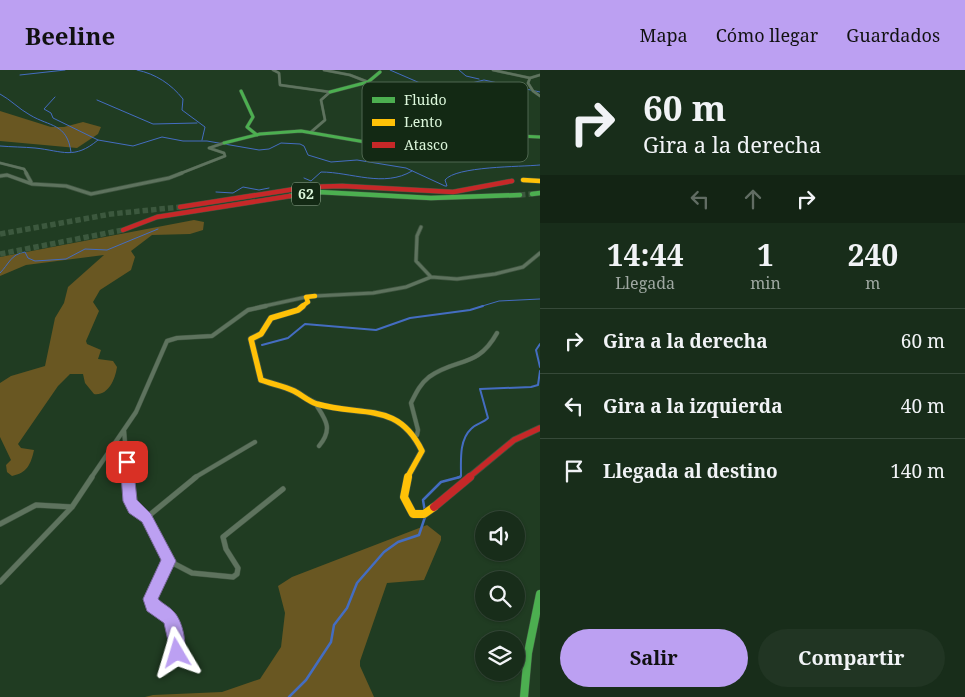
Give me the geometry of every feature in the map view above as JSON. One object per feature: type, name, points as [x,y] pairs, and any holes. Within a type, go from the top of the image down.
[{"type":"main road","points":[[368,82],[380,72]]},
{"type":"main road","points":[[330,92],[362,84]]},
{"type":"main road","points":[[241,91],[253,117],[246,127],[258,135]]},
{"type":"main road","points":[[222,143],[258,135],[295,131],[311,132],[362,142]]},
{"type":"main road","points":[[523,180],[540,181]]},
{"type":"main road","name":"62","points":[[180,207],[308,187],[342,186],[453,192],[512,181]]},
{"type":"main road","name":"62","points":[[123,230],[157,217],[318,192],[431,198],[520,195]]},
{"type":"main road","points":[[532,194],[540,193]]},
{"type":"main road","points":[[315,296],[306,297],[308,302],[298,310],[269,319],[262,332],[250,342],[262,380],[294,392],[315,403],[386,414],[406,425],[417,435],[422,451],[408,473],[404,490],[410,511],[414,516],[419,517],[491,462],[507,445],[540,428]]},
{"type":"main road","points":[[524,697],[528,652],[540,594]]},
{"type":"street","points":[[273,70],[279,73],[280,85],[330,92]]},
{"type":"street","points":[[324,70],[350,75],[368,82]]},
{"type":"street","points":[[493,70],[530,78],[540,75]]},
{"type":"street","points":[[527,82],[530,78]]},
{"type":"street","points":[[528,84],[533,91],[540,96]]},
{"type":"street","points":[[311,132],[325,120],[321,100],[330,92]]},
{"type":"street","points":[[0,176],[7,175],[32,184],[66,186],[88,194],[173,177],[225,156],[224,153],[210,148],[222,143]]},
{"type":"street","points":[[0,163],[24,169],[32,184]]},
{"type":"street","points":[[421,227],[417,236],[416,261],[431,277]]},
{"type":"street","points":[[315,296],[373,293],[406,287],[431,277],[457,279],[503,272],[523,267],[540,253]]},
{"type":"street","points":[[0,582],[72,508],[136,412],[167,341],[177,338],[212,336],[248,310],[306,297]]},
{"type":"street","points":[[417,435],[418,430],[412,403],[424,380],[441,370],[476,360],[492,346],[497,333]]},
{"type":"street","points":[[315,403],[324,415],[326,427],[324,442],[318,446]]},
{"type":"street","points":[[124,430],[130,501],[134,509],[146,518],[169,561],[192,573],[233,577],[237,574],[238,568],[227,553],[223,537],[283,489]]},
{"type":"street","points":[[146,518],[203,471],[255,442]]},
{"type":"street","points":[[0,524],[36,505],[72,508]]},
{"type":"street","points":[[169,561],[158,578],[151,599],[152,605],[169,617],[174,627],[177,653]]},
{"type":"shaded area","points":[[0,111],[51,127],[64,127],[83,122],[101,127],[98,134],[77,148],[0,141]]},
{"type":"shaded area","points":[[194,220],[204,222],[203,230],[190,234],[152,235],[131,251],[135,257],[131,270],[100,290],[93,302],[99,311],[86,341],[87,344],[101,350],[98,359],[113,361],[117,367],[113,382],[107,390],[94,394],[85,383],[83,374],[70,374],[58,386],[18,444],[21,448],[34,450],[28,467],[21,473],[12,476],[7,472],[6,465],[11,460],[0,437],[0,383],[11,376],[45,366],[55,318],[64,303],[68,287],[104,255],[26,265],[0,276],[0,257]]},
{"type":"shaded area","points":[[427,525],[441,536],[441,540],[424,580],[387,583],[360,661],[360,666],[374,697],[145,697],[222,692],[260,679],[281,647],[285,613],[278,586],[292,577]]},
{"type":"waterway","points":[[20,75],[65,70]]},
{"type":"waterway","points":[[137,70],[157,77],[168,84],[183,99],[182,110],[205,127],[202,140]]},
{"type":"waterway","points":[[390,70],[418,82]]},
{"type":"waterway","points":[[459,70],[466,76],[479,79]]},
{"type":"waterway","points":[[476,82],[484,80],[493,82]]},
{"type":"waterway","points":[[528,89],[540,92]]},
{"type":"waterway","points":[[0,94],[26,113],[62,131],[66,136],[71,152]]},
{"type":"waterway","points":[[55,97],[44,109],[51,113],[53,118],[98,140]]},
{"type":"waterway","points":[[97,100],[153,124],[197,123]]},
{"type":"waterway","points":[[98,140],[133,146],[162,137],[183,141],[207,141],[259,150],[269,149],[281,143],[300,144],[304,146],[308,155],[331,162],[362,161]]},
{"type":"waterway","points":[[0,146],[35,148],[68,153],[82,150],[98,140]]},
{"type":"waterway","points":[[369,162],[406,168],[445,186],[447,186],[445,180],[451,175],[462,172],[489,168],[540,165]]},
{"type":"waterway","points":[[304,178],[311,181],[321,172],[379,179],[401,176],[412,171]]},
{"type":"waterway","points":[[216,192],[233,193],[243,187],[259,190],[269,188]]},
{"type":"waterway","points":[[0,273],[13,257],[20,253],[25,252],[28,258],[35,261],[66,259],[85,249],[107,250],[158,229]]},
{"type":"waterway","points":[[479,307],[499,301],[540,299]]},
{"type":"waterway","points":[[262,345],[288,338],[305,324],[376,330],[410,318],[470,310],[483,306]]},
{"type":"waterway","points":[[540,344],[536,350],[540,367]]},
{"type":"waterway","points":[[458,478],[461,476],[464,439],[473,427],[488,418],[480,389],[531,387],[538,385],[540,371]]},
{"type":"waterway","points":[[425,512],[423,500],[441,482],[458,478]]},
{"type":"waterway","points":[[289,697],[306,680],[331,642],[334,625],[347,608],[357,583],[384,552],[398,542],[419,535],[425,517]]},
{"type":"tunnel","points":[[520,195],[532,194]]},
{"type":"tunnel","points":[[0,234],[111,214],[180,207]]},
{"type":"tunnel","points":[[0,254],[123,230]]},
{"type":"traffic: fast","points":[[368,82],[380,72]]},
{"type":"traffic: fast","points":[[330,92],[362,84]]},
{"type":"traffic: fast","points":[[241,91],[253,117],[247,127],[257,135]]},
{"type":"traffic: fast","points":[[224,143],[260,134],[301,131],[362,141]]},
{"type":"traffic: fast","points":[[528,136],[540,137]]},
{"type":"traffic: fast","points":[[290,196],[318,192],[431,198],[520,195]]},
{"type":"traffic: fast","points":[[532,194],[540,193]]},
{"type":"traffic: fast","points":[[524,697],[528,653],[540,594]]},
{"type":"traffic: slow","points":[[523,180],[540,181]]},
{"type":"traffic: slow","points":[[315,296],[306,297],[308,302],[298,310],[271,318],[261,334],[251,339],[261,380],[294,391],[314,403],[329,407],[377,413],[391,417],[404,424],[414,435],[422,451],[406,481],[404,497],[407,506],[413,514],[419,515],[427,513],[434,507]]},
{"type":"traffic: jam","points":[[180,207],[308,187],[342,186],[453,192],[512,181]]},
{"type":"traffic: jam","points":[[123,230],[157,217],[290,196]]},
{"type":"traffic: jam","points":[[434,507],[514,440],[540,428]]},
{"type":"route","points":[[127,462],[130,501],[134,509],[146,518],[169,561],[158,578],[151,602],[152,605],[169,617],[174,627],[177,653]]}]
